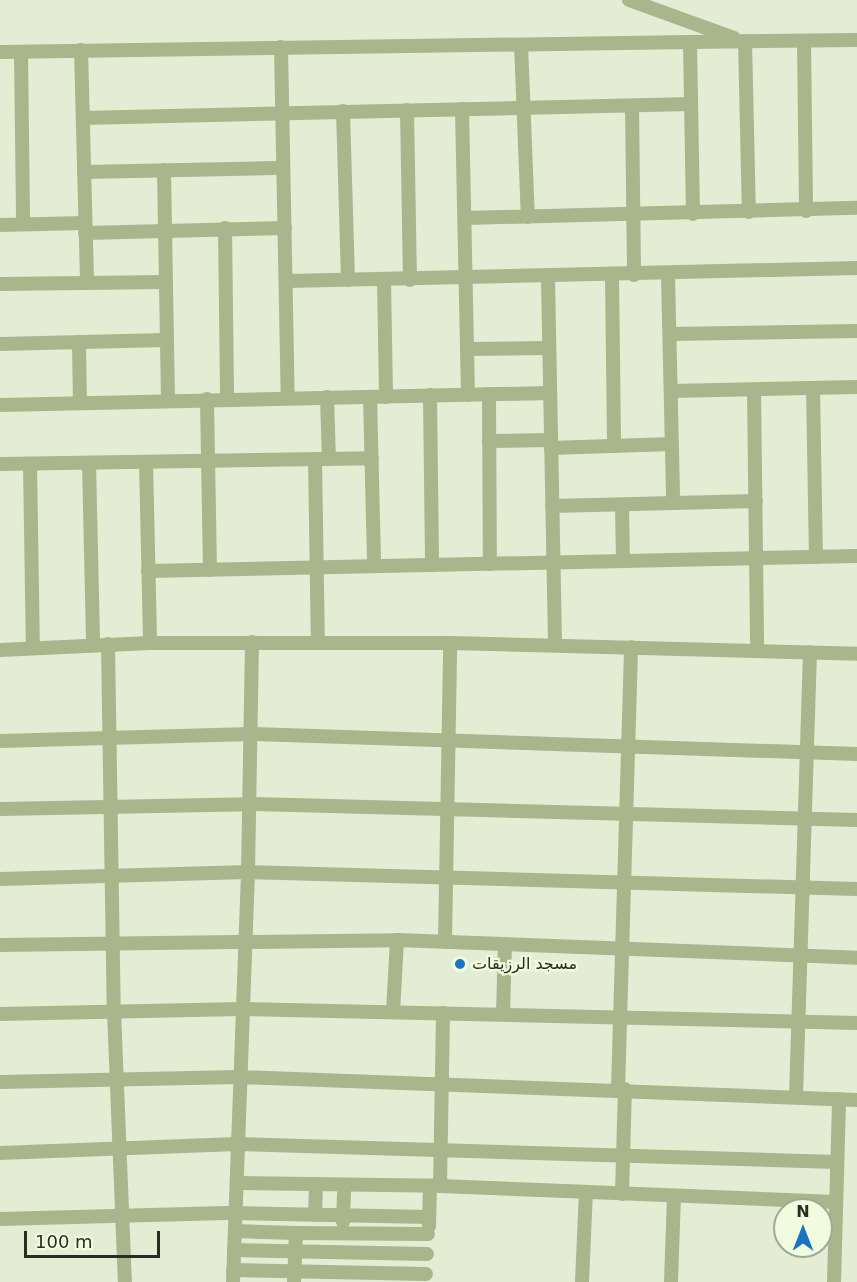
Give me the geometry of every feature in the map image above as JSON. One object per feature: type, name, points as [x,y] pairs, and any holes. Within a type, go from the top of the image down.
[{"type":"street","points":[[629,0],[745,42]]},
{"type":"street","points":[[0,52],[857,40]]},
{"type":"street","points":[[804,41],[806,211]]},
{"type":"street","points":[[690,42],[693,214]]},
{"type":"street","points":[[745,42],[749,212]]},
{"type":"street","points":[[521,45],[528,217]]},
{"type":"street","points":[[281,47],[288,398]]},
{"type":"street","points":[[81,50],[87,283]]},
{"type":"street","points":[[21,52],[23,224]]},
{"type":"street","points":[[82,118],[691,104]]},
{"type":"street","points":[[632,106],[634,275]]},
{"type":"street","points":[[407,110],[410,280]]},
{"type":"street","points":[[462,110],[468,395]]},
{"type":"street","points":[[343,111],[348,280]]},
{"type":"street","points":[[84,172],[283,168]]},
{"type":"street","points":[[164,170],[168,400]]},
{"type":"street","points":[[466,218],[693,214],[857,208]]},
{"type":"street","points":[[0,225],[165,230],[285,228]]},
{"type":"street","points":[[225,228],[227,399]]},
{"type":"street","points":[[287,282],[467,280],[857,268]]},
{"type":"street","points":[[668,274],[673,503]]},
{"type":"street","points":[[612,276],[614,446]]},
{"type":"street","points":[[548,278],[555,645]]},
{"type":"street","points":[[384,280],[386,397]]},
{"type":"street","points":[[0,284],[165,282]]},
{"type":"street","points":[[670,334],[857,331]]},
{"type":"street","points":[[0,344],[166,340]]},
{"type":"street","points":[[79,342],[80,403]]},
{"type":"street","points":[[468,349],[549,348]]},
{"type":"street","points":[[671,392],[857,387]]},
{"type":"street","points":[[813,388],[816,557]]},
{"type":"street","points":[[754,390],[758,649]]},
{"type":"street","points":[[0,405],[550,393]]},
{"type":"street","points":[[489,394],[490,564]]},
{"type":"street","points":[[430,395],[432,565]]},
{"type":"street","points":[[327,397],[329,459]]},
{"type":"street","points":[[370,397],[374,566]]},
{"type":"street","points":[[207,399],[210,570]]},
{"type":"street","points":[[489,441],[614,446],[672,444]]},
{"type":"street","points":[[0,464],[372,458]]},
{"type":"street","points":[[315,459],[318,643]]},
{"type":"street","points":[[146,462],[150,644]]},
{"type":"street","points":[[88,463],[93,645]]},
{"type":"street","points":[[30,464],[33,647]]},
{"type":"street","points":[[552,506],[756,501]]},
{"type":"street","points":[[622,505],[623,561]]},
{"type":"street","points":[[148,571],[857,556]]},
{"type":"street","points":[[0,650],[108,644],[252,642],[758,649],[857,654]]},
{"type":"street","points":[[252,642],[249,872],[239,1077],[233,1276],[341,1277],[408,1274],[426,1278],[429,1217],[439,1150],[443,1013]]},
{"type":"street","points":[[445,942],[450,643]]},
{"type":"street","points":[[108,644],[112,738],[114,1011],[120,1078],[125,1282]]},
{"type":"street","points":[[622,1194],[620,1017],[631,647]]},
{"type":"street","points":[[796,1097],[810,652]]},
{"type":"street","points":[[0,741],[251,734],[449,738],[857,754]]},
{"type":"street","points":[[0,809],[250,804],[627,812],[857,820]]},
{"type":"street","points":[[0,879],[249,872],[447,875],[857,889]]},
{"type":"street","points":[[0,945],[246,940],[397,940],[623,951],[857,958]]},
{"type":"street","points":[[393,1012],[397,940]]},
{"type":"street","points":[[502,1014],[505,944]]},
{"type":"street","points":[[0,1014],[242,1009],[857,1023]]},
{"type":"street","points":[[0,1082],[239,1077],[621,1089],[857,1100]]},
{"type":"street","points":[[834,1282],[839,1099]]},
{"type":"street","points":[[0,1153],[237,1144],[837,1162]]},
{"type":"street","points":[[237,1183],[435,1186],[836,1202]]},
{"type":"street","points":[[315,1215],[316,1185]]},
{"type":"street","points":[[341,1277],[344,1185]]},
{"type":"street","points":[[582,1282],[586,1192]]},
{"type":"street","points":[[671,1282],[674,1196]]},
{"type":"street","points":[[0,1219],[235,1213],[429,1217]]},
{"type":"street","points":[[235,1231],[429,1234]]},
{"type":"street","points":[[294,1276],[296,1233]]},
{"type":"street","points":[[234,1250],[427,1254]]},
{"type":"street","points":[[408,1254],[408,1274]]},
{"type":"place","name":"مسجد الرزيقات","points":[[460,964]]}]
